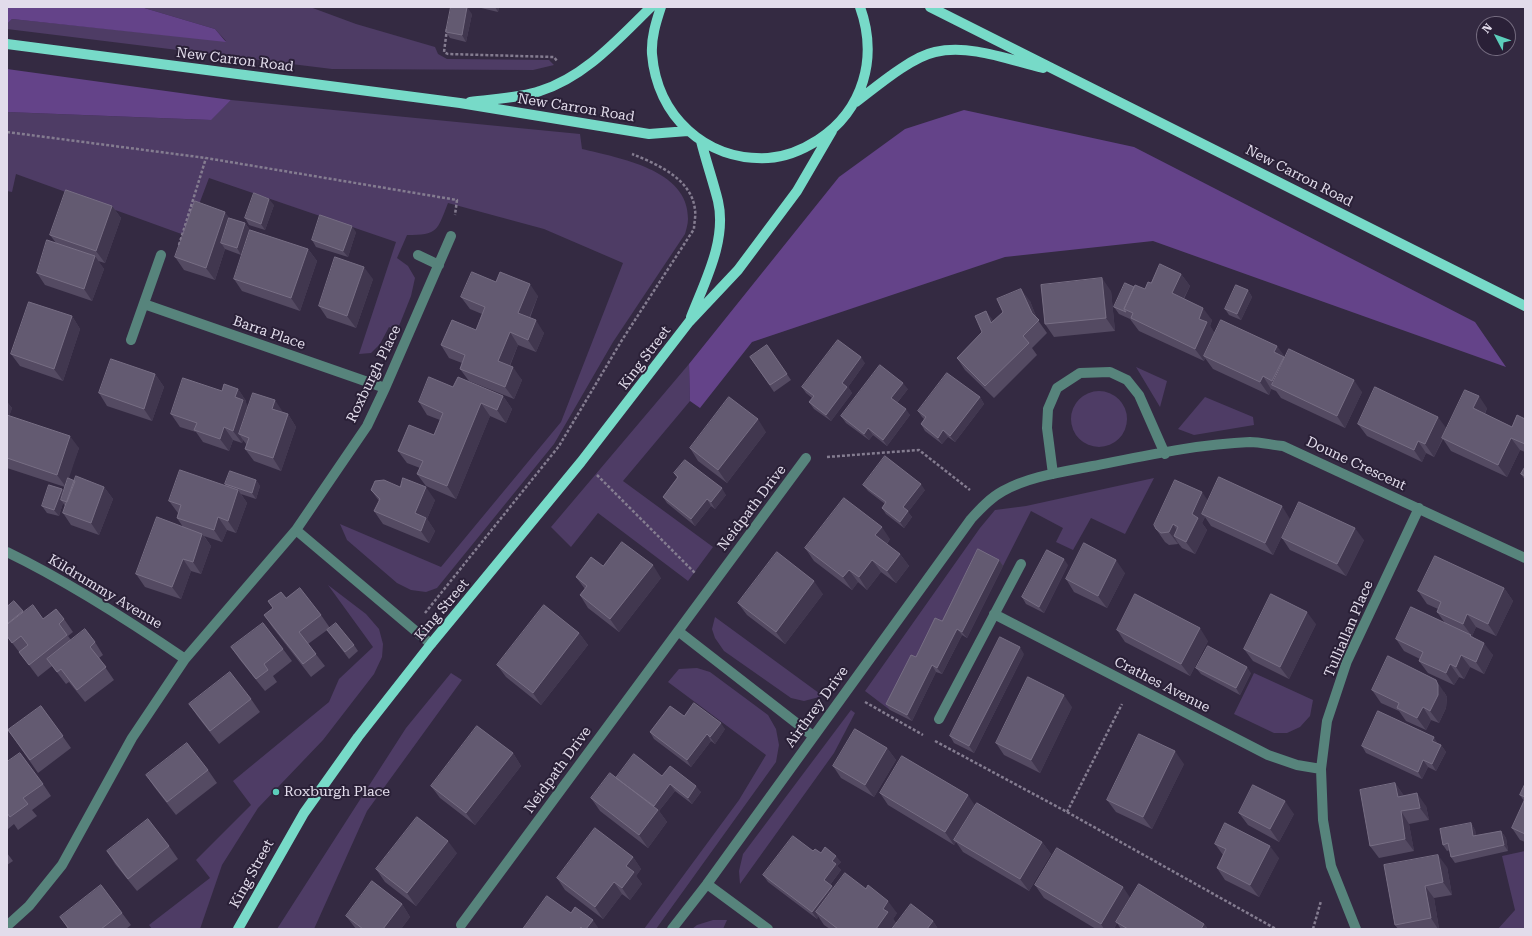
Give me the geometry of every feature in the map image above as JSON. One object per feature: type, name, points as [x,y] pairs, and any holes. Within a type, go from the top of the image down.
[{"type":"main road","name":"New Carron Road","points":[[460,103],[539,92],[571,78],[606,50],[651,7]]},
{"type":"main road","points":[[661,7],[654,27],[652,53],[656,79],[665,103],[680,124],[701,141],[733,155],[768,158],[803,150],[832,131],[855,102],[865,80],[868,55],[867,31],[860,7]]},
{"type":"main road","name":"New Carron Road","points":[[930,7],[1525,306]]},
{"type":"main road","name":"New Carron Road","points":[[7,44],[460,103],[648,134],[688,131]]},
{"type":"main road","name":"New Carron Road","points":[[855,102],[904,67],[934,52],[952,50],[975,52],[1060,72]]},
{"type":"main road","name":"King Street","points":[[238,929],[304,813],[358,737],[431,644],[581,462],[656,367],[689,322],[743,264],[797,191],[832,131]]},
{"type":"main road","name":"King Street","points":[[689,322],[711,267],[719,233],[718,202],[701,141]]},
{"type":"street","name":"Roxburgh Place","points":[[7,926],[29,906],[62,865],[132,738],[185,659],[296,530],[367,426],[451,236]]},
{"type":"street","points":[[131,340],[161,255]]},
{"type":"street","points":[[418,255],[439,265]]},
{"type":"street","name":"Barra Place","points":[[144,304],[385,388]]},
{"type":"street","points":[[1053,474],[1047,428],[1048,409],[1057,388],[1080,373],[1110,372],[1127,380],[1139,394],[1165,454]]},
{"type":"street","name":"Doune Crescent","points":[[986,503],[1002,492],[1021,483],[1053,474],[1219,444],[1252,442],[1283,446],[1525,558]]},
{"type":"street","name":"Neidpath Drive","points":[[461,925],[806,458]]},
{"type":"street","name":"Airthrey Drive","points":[[672,929],[707,884],[970,519],[986,503]]},
{"type":"street","name":"Tulliallan Place","points":[[1356,929],[1331,866],[1323,820],[1321,768],[1328,721],[1347,661],[1418,508]]},
{"type":"street","points":[[296,530],[431,644]]},
{"type":"street","name":"Kildrummy Avenue","points":[[7,552],[40,568],[132,623],[185,659]]},
{"type":"street","points":[[939,719],[1021,564]]},
{"type":"street","name":"Crathes Avenue","points":[[994,614],[1268,755],[1297,765],[1321,768]]},
{"type":"street","points":[[678,631],[814,736]]},
{"type":"street","points":[[707,884],[768,929]]},
{"type":"path","points":[[447,28],[443,48],[444,52],[448,54],[554,57],[571,78]]},
{"type":"path","points":[[7,132],[206,158],[457,200],[451,236]]},
{"type":"path","points":[[412,629],[559,446],[622,340],[694,229],[695,209],[688,192],[675,176],[655,163],[624,152]]},
{"type":"path","points":[[161,255],[177,249],[206,158]]},
{"type":"path","points":[[559,446],[602,478],[710,588]]},
{"type":"path","points":[[806,458],[919,450],[986,503]]},
{"type":"path","points":[[1067,812],[1132,685]]},
{"type":"path","points":[[846,691],[1276,929]]},
{"type":"shaded area","points":[[7,7],[141,7],[215,29],[226,42],[12,19],[7,24]]},
{"type":"shaded area","points":[[141,7],[310,7],[356,24],[435,47],[438,54],[447,59],[549,60],[554,65],[533,70],[332,69],[7,29],[7,24],[12,19],[226,41],[215,29]]},
{"type":"shaded area","points":[[7,69],[231,100],[211,120],[7,112]]},
{"type":"shaded area","points":[[231,100],[580,134],[582,149],[632,162],[649,169],[664,177],[677,188],[685,202],[688,219],[685,234],[613,342],[554,444],[437,588],[426,592],[411,590],[397,583],[347,540],[340,524],[441,567],[561,422],[623,263],[544,229],[448,203],[435,230],[425,234],[407,235],[397,258],[408,266],[415,278],[411,296],[397,331],[389,327],[380,344],[371,353],[359,354],[396,242],[209,178],[187,236],[16,174],[12,192],[7,191],[7,112],[210,120]]},
{"type":"shaded area","points":[[964,110],[1134,147],[1475,322],[1506,367],[1153,241],[1005,257],[752,342],[700,408],[690,401],[689,364],[839,177],[905,129]]},
{"type":"shaded area","points":[[689,364],[690,401],[623,481],[713,547],[688,581],[598,513],[571,547],[551,527]]},
{"type":"shaded area","points":[[1136,367],[1167,381],[1160,407]]},
{"type":"shaded area","points":[[1099,391],[1110,393],[1119,399],[1125,408],[1127,419],[1125,430],[1119,439],[1110,445],[1099,447],[1088,445],[1079,439],[1073,430],[1071,419],[1073,408],[1079,399],[1088,393]]},
{"type":"shaded area","points":[[1205,397],[1253,417],[1254,425],[1194,435],[1178,429]]},
{"type":"shaded area","points":[[1154,478],[1125,534],[1091,518],[1073,550],[1056,542],[1063,528],[1031,511],[1003,566],[983,556],[946,627],[915,661],[890,710],[865,691],[980,528],[995,510],[1026,506]]},
{"type":"shaded area","points":[[328,585],[366,614],[379,629],[383,644],[382,657],[374,674],[323,740],[258,808],[222,865],[200,929],[152,929],[149,925],[210,878],[196,860],[251,805],[233,781],[329,702],[339,679],[373,647]]},
{"type":"shaded area","points":[[715,617],[823,696],[804,701],[791,698],[724,651],[715,638],[712,629]]},
{"type":"shaded area","points":[[697,668],[710,672],[768,715],[776,729],[779,745],[776,762],[656,929],[644,929],[739,800],[766,755],[668,682],[679,669]]},
{"type":"shaded area","points":[[451,673],[462,680],[367,811],[314,929],[277,929],[406,728]]},
{"type":"shaded area","points":[[1254,673],[1313,700],[1310,716],[1300,727],[1287,733],[1274,733],[1234,714]]},
{"type":"shaded area","points":[[851,710],[855,713],[834,753],[740,884],[739,871],[743,854]]},
{"type":"shaded area","points":[[1525,851],[1525,929],[1498,929],[1515,910],[1502,856]]},
{"type":"shaded area","points":[[713,920],[727,920],[723,929],[692,929],[697,925]]},
{"type":"building","points":[[451,7],[467,7],[462,35],[446,32]]},
{"type":"building","points":[[66,190],[112,206],[96,251],[50,235]]},
{"type":"building","points":[[254,193],[269,199],[261,224],[245,218]]},
{"type":"building","points":[[195,201],[225,212],[206,268],[175,257]]},
{"type":"building","points":[[320,215],[352,226],[343,251],[312,240]]},
{"type":"building","points":[[229,218],[245,223],[237,248],[221,243]]},
{"type":"building","points":[[250,230],[308,249],[291,298],[234,279]]},
{"type":"building","points":[[47,240],[95,256],[84,289],[37,273]]},
{"type":"building","points":[[335,257],[364,267],[347,316],[319,306]]},
{"type":"building","points":[[1160,264],[1181,274],[1172,293],[1203,308],[1199,319],[1207,322],[1195,349],[1131,318],[1133,313],[1124,309],[1135,285],[1145,289],[1148,282],[1151,283]]},
{"type":"building","points":[[472,272],[496,282],[500,272],[530,284],[518,313],[536,320],[528,340],[510,332],[498,361],[513,367],[505,387],[460,369],[465,355],[441,345],[452,320],[476,330],[485,307],[461,297]]},
{"type":"building","points":[[1102,278],[1106,318],[1045,324],[1041,285]]},
{"type":"building","points":[[1125,283],[1134,287],[1124,309],[1126,312],[1114,307]]},
{"type":"building","points":[[1236,285],[1248,290],[1237,314],[1225,309]]},
{"type":"building","points":[[1021,289],[1032,313],[1039,320],[1023,336],[1029,343],[985,386],[957,358],[982,332],[975,316],[986,311],[991,323],[1003,312],[997,299]]},
{"type":"building","points":[[29,302],[72,316],[54,369],[11,354]]},
{"type":"building","points":[[1221,320],[1277,346],[1274,352],[1284,357],[1272,381],[1263,376],[1260,382],[1204,356]]},
{"type":"building","points":[[838,340],[861,357],[842,383],[847,387],[826,415],[809,402],[814,396],[802,387]]},
{"type":"building","points":[[767,345],[787,374],[770,385],[750,357]]},
{"type":"building","points":[[1289,349],[1354,380],[1337,416],[1272,385]]},
{"type":"building","points":[[111,359],[155,374],[144,409],[99,393]]},
{"type":"building","points":[[880,365],[903,383],[891,398],[906,409],[883,440],[868,428],[864,434],[841,416]]},
{"type":"building","points":[[947,373],[980,397],[950,436],[943,430],[938,438],[921,424],[926,417],[918,411]]},
{"type":"building","points":[[429,377],[453,387],[458,377],[503,396],[497,410],[481,403],[447,486],[417,474],[423,461],[398,451],[409,425],[434,435],[443,413],[419,402]]},
{"type":"building","points":[[183,378],[222,391],[224,384],[238,389],[235,397],[243,400],[233,431],[224,427],[220,439],[194,430],[197,423],[171,414]]},
{"type":"building","points":[[1375,387],[1438,417],[1425,444],[1418,441],[1414,450],[1358,424]]},
{"type":"building","points":[[1465,390],[1479,396],[1473,408],[1512,427],[1517,415],[1525,419],[1525,444],[1511,438],[1498,465],[1442,438]]},
{"type":"building","points":[[253,393],[275,400],[272,409],[288,414],[273,458],[245,449],[249,438],[239,434]]},
{"type":"building","points":[[729,397],[758,419],[718,470],[690,448]]},
{"type":"building","points":[[7,415],[70,436],[57,475],[7,458]]},
{"type":"building","points":[[885,456],[921,484],[903,507],[908,511],[900,522],[882,508],[886,502],[863,485]]},
{"type":"building","points":[[685,460],[722,488],[711,502],[707,499],[691,519],[663,497],[678,477],[674,473]]},
{"type":"building","points":[[1525,467],[1525,476],[1521,474]]},
{"type":"building","points":[[180,470],[238,490],[228,521],[218,517],[214,530],[177,518],[181,505],[169,501]]},
{"type":"building","points":[[230,471],[256,480],[252,493],[225,484]]},
{"type":"building","points":[[76,476],[104,487],[91,523],[63,513]]},
{"type":"building","points":[[1219,477],[1282,506],[1265,543],[1202,514]]},
{"type":"building","points":[[68,478],[75,481],[67,502],[61,500]]},
{"type":"building","points":[[403,478],[426,487],[415,513],[426,518],[421,531],[374,511],[380,499],[371,490],[375,481],[384,480],[400,487]]},
{"type":"building","points":[[1175,480],[1202,492],[1192,514],[1198,518],[1186,542],[1174,536],[1178,527],[1173,524],[1169,532],[1161,533],[1154,525]]},
{"type":"building","points":[[49,485],[62,489],[54,510],[42,506]]},
{"type":"building","points":[[844,498],[882,527],[875,535],[900,554],[887,571],[872,560],[859,577],[849,570],[843,577],[805,548]]},
{"type":"building","points":[[1299,502],[1355,528],[1337,564],[1282,538]]},
{"type":"building","points":[[157,517],[202,534],[193,562],[183,559],[172,587],[136,574]]},
{"type":"building","points":[[622,542],[653,565],[610,619],[580,595],[587,586],[576,577],[591,557],[603,566]]},
{"type":"building","points":[[1084,543],[1116,560],[1098,596],[1066,579]]},
{"type":"building","points":[[978,549],[999,560],[962,632],[957,629],[937,668],[932,665],[907,715],[886,704],[911,655],[916,657],[935,618],[942,621]]},
{"type":"building","points":[[1047,550],[1064,559],[1039,607],[1022,597]]},
{"type":"building","points":[[777,552],[814,581],[776,632],[738,603]]},
{"type":"building","points":[[1435,556],[1504,588],[1488,624],[1467,614],[1463,624],[1437,612],[1441,602],[1418,591]]},
{"type":"building","points":[[300,588],[321,615],[299,632],[316,654],[303,664],[264,615],[273,608],[268,601],[281,592],[286,598]]},
{"type":"building","points":[[1135,594],[1200,628],[1181,664],[1117,630]]},
{"type":"building","points":[[1271,594],[1307,612],[1280,667],[1244,649]]},
{"type":"building","points":[[14,601],[23,611],[7,624],[7,607]]},
{"type":"building","points":[[33,605],[43,619],[56,609],[64,619],[59,624],[67,635],[29,665],[19,652],[28,645],[21,636],[12,643],[7,636],[7,625]]},
{"type":"building","points":[[544,605],[579,633],[533,693],[497,665]]},
{"type":"building","points":[[1411,607],[1471,635],[1470,636],[1484,643],[1476,662],[1461,655],[1456,667],[1450,664],[1446,673],[1419,661],[1423,652],[1396,639]]},
{"type":"building","points":[[263,623],[283,649],[264,664],[268,670],[256,679],[231,647]]},
{"type":"building","points":[[336,623],[354,645],[345,652],[327,630]]},
{"type":"building","points":[[85,629],[95,642],[90,647],[106,667],[77,690],[61,669],[57,672],[47,659]]},
{"type":"building","points":[[1000,637],[1020,647],[969,746],[950,736]]},
{"type":"building","points":[[1208,646],[1247,667],[1236,688],[1196,668]]},
{"type":"building","points":[[1388,656],[1436,680],[1438,685],[1438,695],[1430,711],[1423,707],[1417,718],[1397,708],[1399,703],[1372,690]]},
{"type":"building","points":[[230,672],[251,699],[210,731],[189,704]]},
{"type":"building","points":[[1028,677],[1064,695],[1031,760],[996,743]]},
{"type":"building","points":[[694,703],[721,723],[710,737],[707,734],[687,760],[650,732],[670,706],[684,716]]},
{"type":"building","points":[[41,706],[63,736],[30,760],[8,730]]},
{"type":"building","points":[[1378,711],[1434,737],[1432,741],[1441,745],[1432,764],[1423,760],[1418,772],[1362,746]]},
{"type":"building","points":[[477,726],[513,753],[466,813],[431,786]]},
{"type":"building","points":[[855,729],[887,748],[865,785],[833,766]]},
{"type":"building","points":[[1139,734],[1175,751],[1143,817],[1107,800]]},
{"type":"building","points":[[187,743],[208,770],[167,802],[146,775]]},
{"type":"building","points":[[20,753],[43,784],[23,798],[28,804],[10,817],[7,813],[7,762]]},
{"type":"building","points":[[634,754],[662,776],[670,766],[696,786],[688,798],[670,784],[654,806],[616,778]]},
{"type":"building","points":[[902,756],[968,795],[945,832],[880,793]]},
{"type":"building","points":[[610,773],[658,810],[639,835],[591,798]]},
{"type":"building","points":[[1395,783],[1398,797],[1417,793],[1420,808],[1401,811],[1405,839],[1370,846],[1360,790]]},
{"type":"building","points":[[1525,784],[1525,797],[1520,795]]},
{"type":"building","points":[[1253,785],[1285,801],[1270,829],[1239,813]]},
{"type":"building","points":[[1525,799],[1525,834],[1512,828]]},
{"type":"building","points":[[977,803],[1042,842],[1020,879],[954,840]]},
{"type":"building","points":[[417,817],[448,841],[407,893],[376,869]]},
{"type":"building","points":[[148,819],[169,846],[128,879],[107,851]]},
{"type":"building","points":[[1225,823],[1270,846],[1250,885],[1217,868],[1226,849],[1215,844]]},
{"type":"building","points":[[1471,823],[1473,836],[1501,831],[1504,845],[1451,857],[1448,843],[1443,845],[1440,829]]},
{"type":"building","points":[[595,828],[633,857],[626,866],[634,872],[622,888],[614,882],[595,907],[557,878]]},
{"type":"building","points":[[793,836],[813,851],[815,849],[821,853],[825,847],[836,856],[832,861],[836,864],[824,880],[832,886],[812,912],[763,875]]},
{"type":"building","points":[[1057,848],[1123,887],[1101,924],[1035,885]]},
{"type":"building","points":[[1438,855],[1443,882],[1425,886],[1431,918],[1395,925],[1384,865]]},
{"type":"building","points":[[845,873],[866,889],[868,885],[888,901],[883,909],[888,912],[876,929],[838,929],[816,912]]},
{"type":"building","points":[[372,881],[402,904],[383,929],[363,929],[346,916]]},
{"type":"building","points":[[1139,884],[1204,924],[1201,929],[1128,929],[1116,922]]},
{"type":"building","points":[[101,885],[122,913],[101,929],[69,929],[60,917]]},
{"type":"building","points":[[547,896],[571,913],[575,907],[593,920],[586,929],[581,927],[579,929],[523,929]]},
{"type":"building","points":[[911,904],[933,921],[927,929],[892,929]]},
{"type":"place","name":"Roxburgh Place","points":[[276,792]]}]
